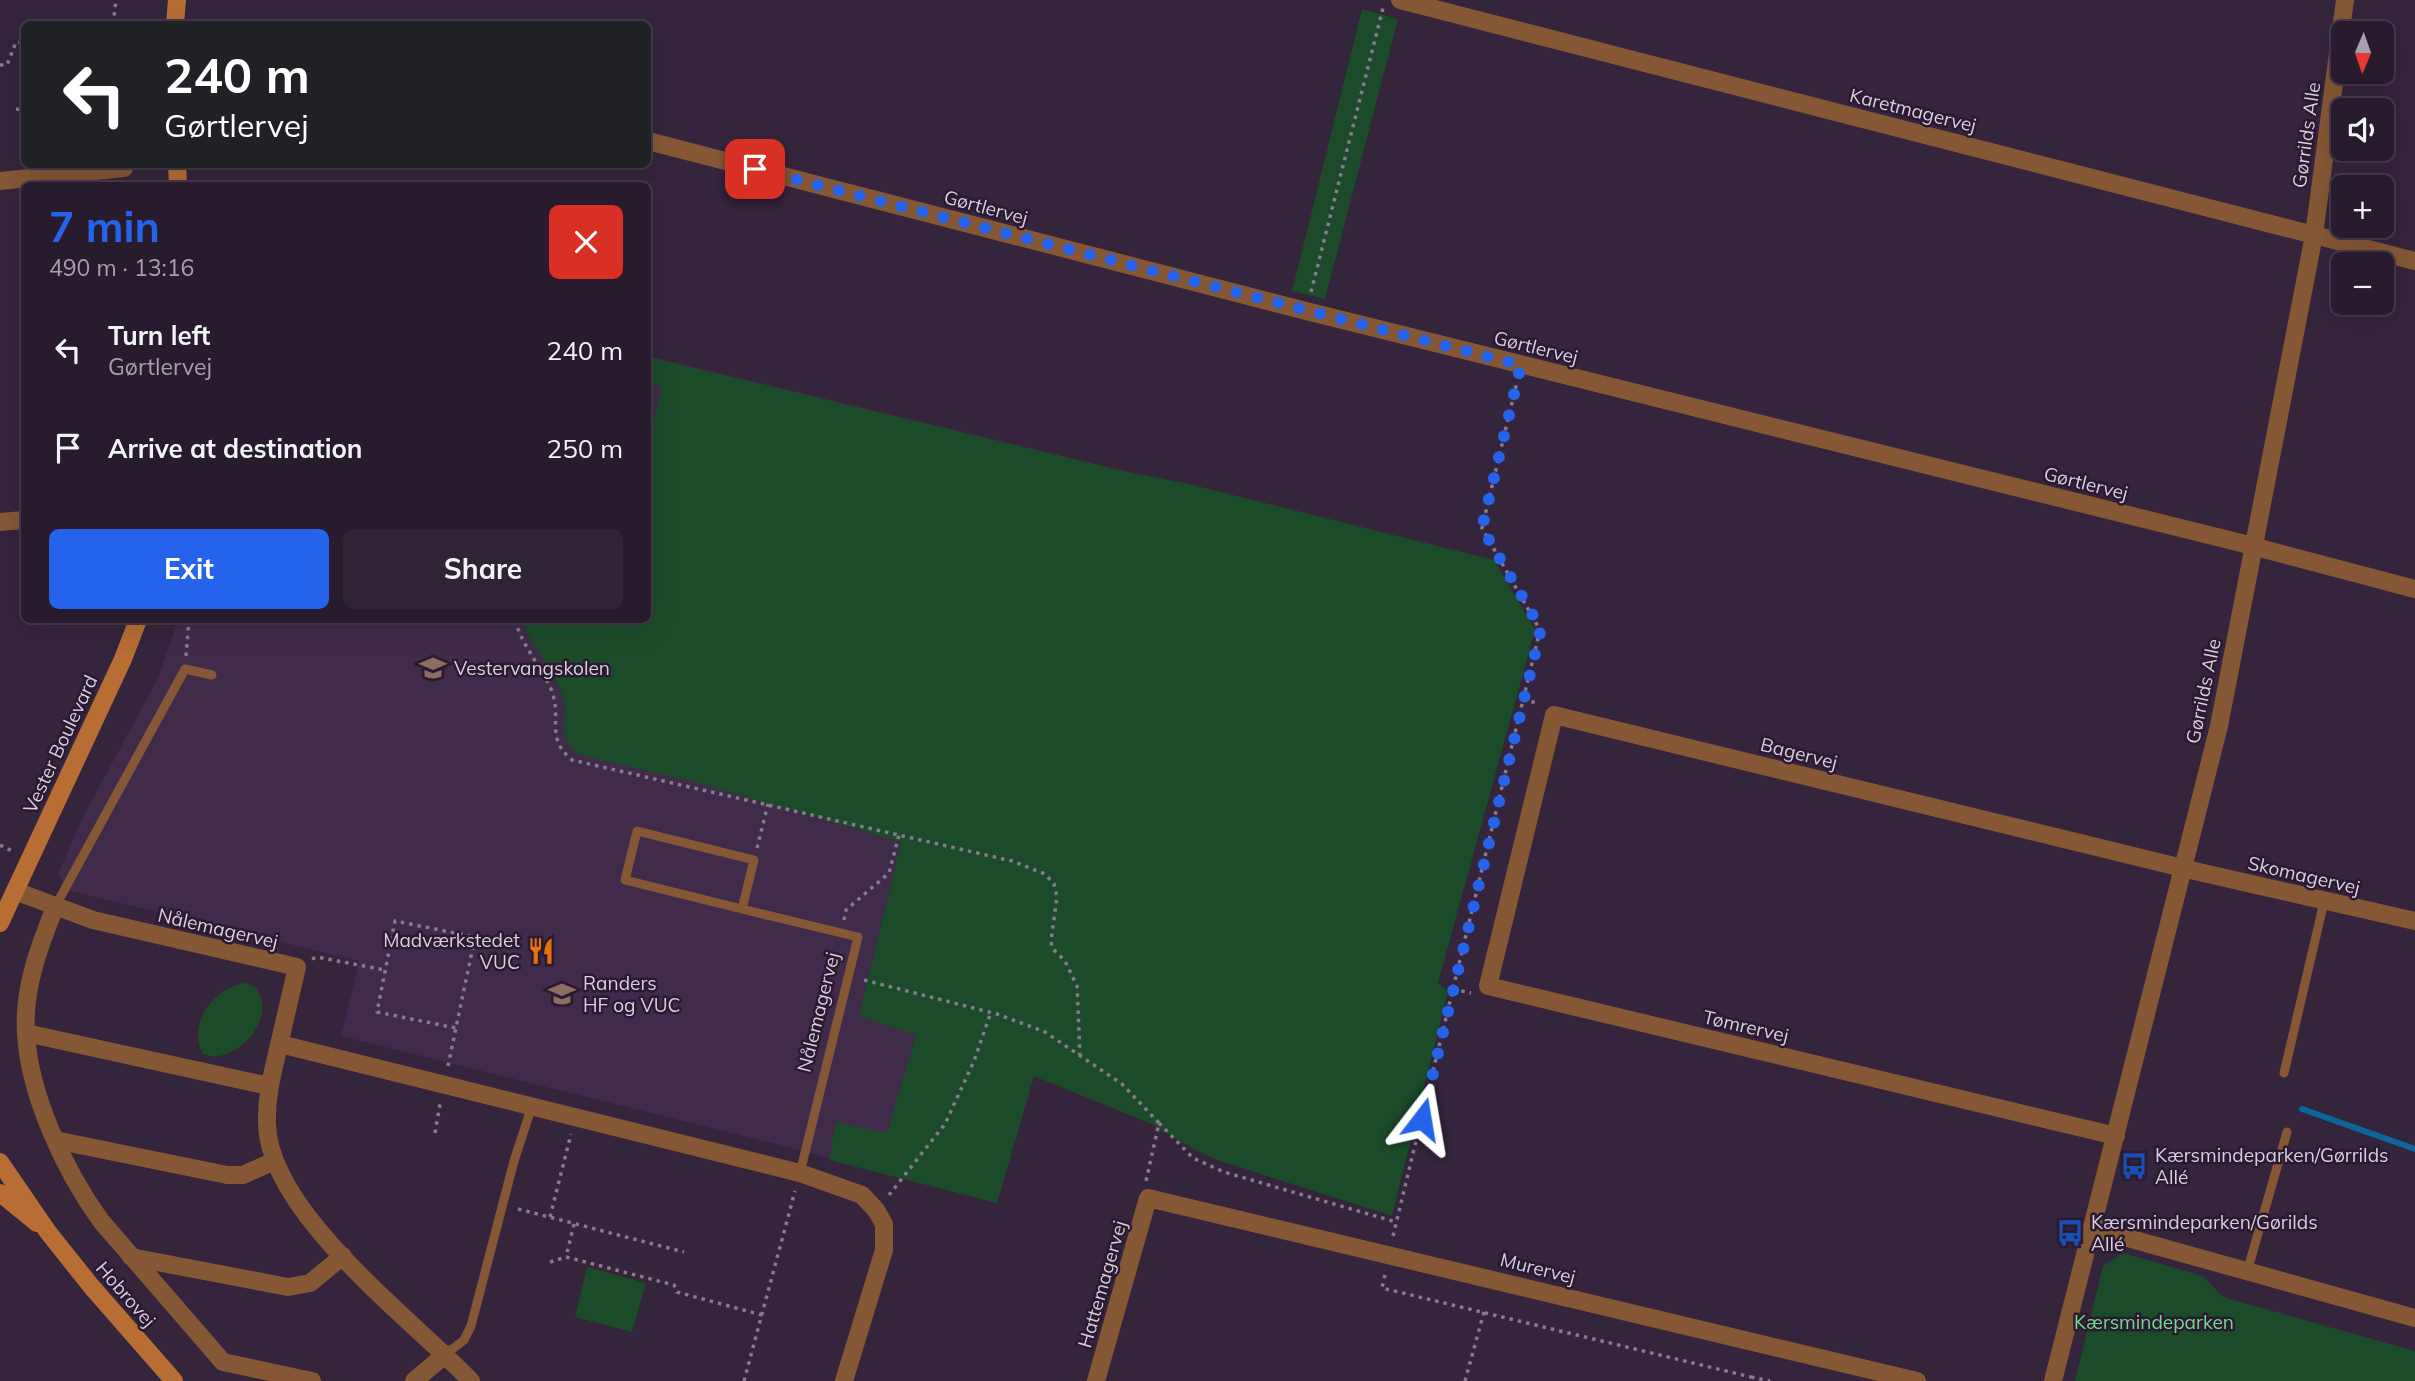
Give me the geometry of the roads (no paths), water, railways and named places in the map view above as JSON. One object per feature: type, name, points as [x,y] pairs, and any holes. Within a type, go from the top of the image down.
[{"type":"main road","points":[[177,0],[177,21]]},
{"type":"main road","name":"Vester Boulevard","points":[[0,923],[123,659],[137,623]]},
{"type":"main road","name":"Hobrovej","points":[[0,1162],[48,1232],[174,1381]]},
{"type":"main road","name":"Hobrovej","points":[[0,1193],[48,1232]]},
{"type":"street","name":"Karetmagervej","points":[[1400,0],[2415,261]]},
{"type":"street","name":"Gørrilds Alle","points":[[2053,1381],[2219,726],[2314,235],[2345,0]]},
{"type":"street","name":"Gørtlervej","points":[[651,142],[1307,311],[2253,546],[2415,589]]},
{"type":"street","points":[[0,181],[124,168]]},
{"type":"street","points":[[0,522],[21,520]]},
{"type":"street","name":"Bagervej","points":[[1518,863],[1554,715],[2183,868]]},
{"type":"street","name":"Tømrervej","points":[[1518,863],[1488,986],[2116,1136]]},
{"type":"street","name":"Skomagervej","points":[[2183,868],[2415,921]]},
{"type":"street","name":"Nålemagervej","points":[[15,891],[93,920],[297,967],[269,1086],[267,1126],[274,1161],[294,1196],[320,1231],[471,1381]]},
{"type":"street","points":[[55,908],[36,955],[28,992],[26,1033],[36,1091],[55,1140],[83,1196],[131,1257],[223,1362],[312,1381]]},
{"type":"street","points":[[26,1033],[269,1086]]},
{"type":"street","points":[[280,1044],[800,1172],[862,1195],[884,1224],[884,1250],[844,1381]]},
{"type":"street","points":[[55,1140],[227,1175],[243,1175],[274,1161]]},
{"type":"street","name":"Murervej","points":[[1148,1198],[1917,1381]]},
{"type":"street","name":"Hattemagervej","points":[[1096,1381],[1148,1198]]},
{"type":"street","points":[[2092,1228],[2415,1318]]},
{"type":"street","points":[[131,1257],[288,1287],[310,1283],[343,1256]]},
{"type":"street","points":[[414,1381],[446,1354]]},
{"type":"lane","points":[[55,908],[185,669],[212,675]]},
{"type":"lane","name":"Nålemagervej","points":[[742,909],[754,860],[637,831],[625,880],[742,909],[858,937],[800,1172]]},
{"type":"lane","points":[[2284,1073],[2324,902]]},
{"type":"lane","points":[[446,1354],[464,1339],[471,1326],[502,1205],[532,1106]]},
{"type":"lane","points":[[2248,1272],[2287,1132]]},
{"type":"waterway","points":[[2302,1109],[2415,1149]]},
{"type":"place","name":"Vestervangskolen","points":[[433,668]]},
{"type":"place","name":"Madværkstedet VUC","points":[[541,951]]},
{"type":"place","name":"Randers HF og VUC","points":[[562,994]]},
{"type":"place","name":"Kærsmindeparken/Gørrilds Allé","points":[[2134,1166]]},
{"type":"place","name":"Kærsmindeparken/Gørilds Allé","points":[[2070,1233]]},
{"type":"park label","name":"Kærsmindeparken","points":[[2154,1322]]}]
